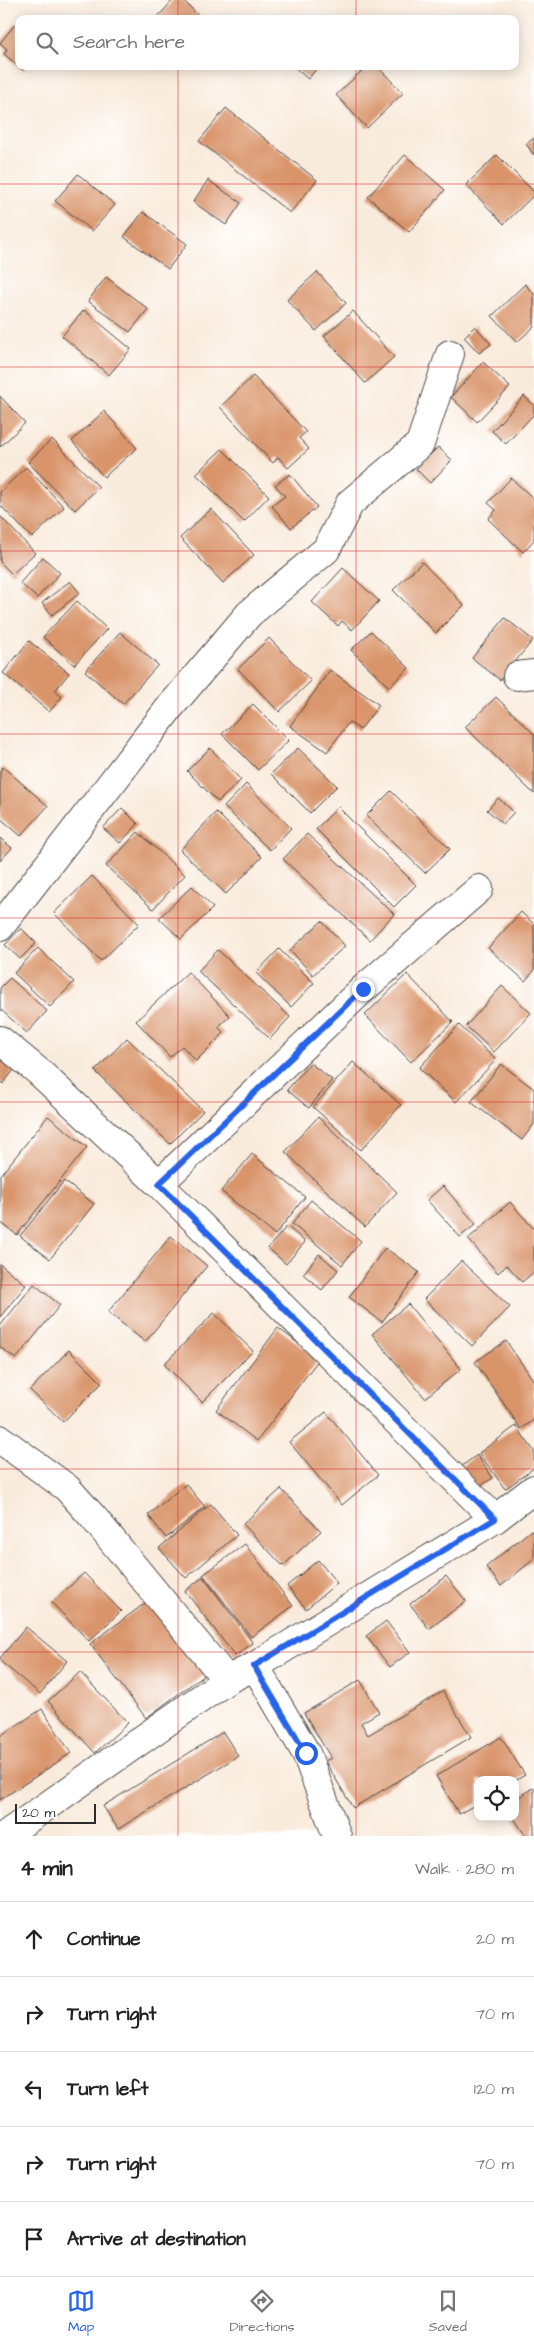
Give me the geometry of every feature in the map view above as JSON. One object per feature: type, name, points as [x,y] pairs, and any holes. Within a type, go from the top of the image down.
[{"type":"street","points":[[0,927],[171,706],[250,614],[326,550],[350,503],[420,444],[450,354]]},
{"type":"street","points":[[159,1184],[363,989],[479,889]]},
{"type":"street","points":[[0,1040],[38,1072],[159,1184],[495,1519]]},
{"type":"street","points":[[0,1439],[67,1488],[227,1680]]},
{"type":"street","points":[[4,1836],[227,1680],[254,1666],[495,1519],[534,1489]]},
{"type":"street","points":[[254,1666],[306,1753],[337,1836]]},
{"type":"building","points":[[173,0],[183,0],[198,15],[160,15]]},
{"type":"building","points":[[15,24],[15,63],[4,54],[7,49],[0,43]]},
{"type":"building","points":[[298,70],[316,70],[308,79]]},
{"type":"building","points":[[363,70],[381,70],[403,93],[367,128],[336,95]]},
{"type":"building","points":[[226,108],[317,180],[290,213],[199,141]]},
{"type":"building","points":[[534,138],[534,155],[526,144]]},
{"type":"building","points":[[405,155],[445,190],[409,232],[368,197]]},
{"type":"building","points":[[497,155],[534,192],[534,195],[504,224],[466,185]]},
{"type":"building","points":[[78,174],[115,205],[92,231],[55,201]]},
{"type":"building","points":[[208,180],[241,203],[226,225],[193,202]]},
{"type":"building","points":[[143,212],[187,244],[168,269],[124,237]]},
{"type":"building","points":[[317,272],[346,303],[316,331],[287,300]]},
{"type":"building","points":[[106,277],[148,309],[130,332],[88,301]]},
{"type":"building","points":[[525,284],[534,294],[534,327],[517,342],[492,316]]},
{"type":"building","points":[[84,310],[131,349],[109,375],[62,336]]},
{"type":"building","points":[[353,311],[394,357],[365,383],[324,336]]},
{"type":"building","points":[[475,326],[491,344],[479,353],[464,337]]},
{"type":"building","points":[[483,362],[510,387],[477,422],[451,397]]},
{"type":"building","points":[[253,376],[306,432],[299,438],[309,449],[288,468],[278,457],[273,463],[220,407]]},
{"type":"building","points":[[0,396],[25,423],[0,447]]},
{"type":"building","points":[[524,396],[534,405],[534,414],[506,444],[492,431]]},
{"type":"building","points":[[104,411],[137,448],[104,477],[72,441]]},
{"type":"building","points":[[52,439],[99,487],[75,510],[28,462]]},
{"type":"building","points":[[438,447],[452,460],[430,483],[416,469]]},
{"type":"building","points":[[222,449],[269,496],[244,522],[196,474]]},
{"type":"building","points":[[26,467],[64,507],[32,538],[0,505],[0,492]]},
{"type":"building","points":[[290,474],[317,507],[291,528],[272,506],[285,496],[275,485]]},
{"type":"building","points":[[511,478],[534,499],[534,540],[523,552],[488,519],[496,510],[488,503]]},
{"type":"building","points":[[211,509],[254,555],[223,583],[180,538]]},
{"type":"building","points":[[0,516],[35,553],[12,574],[0,562]]},
{"type":"building","points":[[43,557],[60,573],[37,598],[20,583]]},
{"type":"building","points":[[422,562],[464,605],[436,633],[393,590]]},
{"type":"building","points":[[343,568],[379,601],[352,630],[342,621],[338,626],[312,602]]},
{"type":"building","points":[[70,581],[80,593],[52,615],[42,603]]},
{"type":"building","points":[[77,601],[107,629],[74,665],[43,637]]},
{"type":"building","points":[[505,618],[533,640],[500,680],[472,658]]},
{"type":"building","points":[[371,631],[409,668],[389,687],[351,650]]},
{"type":"building","points":[[120,632],[158,665],[123,704],[85,671]]},
{"type":"building","points":[[269,638],[311,681],[279,712],[238,669]]},
{"type":"building","points":[[29,641],[69,673],[55,691],[62,697],[49,712],[3,673]]},
{"type":"building","points":[[330,670],[379,705],[360,730],[349,722],[327,752],[290,726]]},
{"type":"building","points":[[496,697],[534,734],[534,794],[465,727]]},
{"type":"building","points":[[253,704],[289,740],[258,770],[222,734]]},
{"type":"building","points":[[210,748],[241,780],[218,802],[187,771]]},
{"type":"building","points":[[298,748],[337,786],[310,813],[271,774]]},
{"type":"building","points":[[3,767],[48,806],[21,836],[0,818],[0,771]]},
{"type":"building","points":[[246,784],[291,828],[270,850],[224,807]]},
{"type":"building","points":[[391,791],[450,849],[425,873],[366,816]]},
{"type":"building","points":[[498,798],[514,812],[503,824],[487,810]]},
{"type":"building","points":[[338,807],[416,885],[394,907],[316,829]]},
{"type":"building","points":[[122,808],[138,824],[120,843],[103,828]]},
{"type":"building","points":[[216,812],[262,857],[226,894],[180,850]]},
{"type":"building","points":[[138,832],[185,875],[153,909],[106,866]]},
{"type":"building","points":[[307,834],[394,914],[370,940],[283,859]]},
{"type":"building","points":[[0,838],[12,848],[0,861]]},
{"type":"building","points":[[92,876],[139,924],[101,961],[54,913]]},
{"type":"building","points":[[192,886],[213,908],[181,939],[159,918]]},
{"type":"building","points":[[521,912],[534,924],[534,971],[525,981],[488,948]]},
{"type":"building","points":[[322,921],[345,946],[313,975],[290,950]]},
{"type":"building","points":[[21,928],[36,943],[20,959],[5,945]]},
{"type":"building","points":[[38,948],[74,982],[50,1007],[14,973]]},
{"type":"building","points":[[279,949],[314,983],[291,1007],[256,973]]},
{"type":"building","points":[[218,950],[290,1017],[270,1039],[198,971]]},
{"type":"building","points":[[188,972],[230,1016],[218,1027],[224,1033],[196,1061],[182,1046],[170,1057],[136,1021]]},
{"type":"building","points":[[407,974],[453,1022],[411,1062],[365,1015]]},
{"type":"building","points":[[10,978],[47,1011],[27,1033],[0,1009],[0,988]]},
{"type":"building","points":[[502,986],[531,1013],[494,1052],[466,1026]]},
{"type":"building","points":[[459,1025],[496,1060],[456,1102],[419,1068]]},
{"type":"building","points":[[127,1038],[203,1111],[170,1144],[95,1071]]},
{"type":"building","points":[[0,1053],[17,1066],[3,1084],[0,1081]]},
{"type":"building","points":[[353,1062],[401,1105],[361,1150],[313,1107]]},
{"type":"building","points":[[310,1063],[332,1080],[309,1108],[287,1090]]},
{"type":"building","points":[[501,1064],[534,1089],[534,1124],[522,1140],[471,1102]]},
{"type":"building","points":[[48,1116],[87,1147],[17,1235],[0,1222],[0,1176]]},
{"type":"building","points":[[318,1117],[397,1192],[365,1227],[285,1152]]},
{"type":"building","points":[[252,1154],[305,1197],[275,1235],[221,1191]]},
{"type":"building","points":[[64,1181],[94,1204],[50,1259],[20,1236]]},
{"type":"building","points":[[443,1186],[476,1224],[460,1237],[427,1200]]},
{"type":"building","points":[[311,1200],[361,1241],[342,1265],[292,1224]]},
{"type":"building","points":[[510,1202],[534,1229],[534,1272],[522,1282],[507,1265],[498,1273],[468,1239]]},
{"type":"building","points":[[287,1226],[305,1242],[286,1264],[268,1248]]},
{"type":"building","points":[[171,1236],[207,1266],[145,1342],[108,1312]]},
{"type":"building","points":[[385,1248],[419,1272],[382,1322],[349,1297]]},
{"type":"building","points":[[319,1254],[338,1270],[322,1290],[303,1274]]},
{"type":"building","points":[[461,1261],[510,1307],[472,1346],[424,1299]]},
{"type":"building","points":[[0,1264],[26,1285],[0,1317]]},
{"type":"building","points":[[34,1284],[60,1305],[16,1359],[0,1347],[0,1326]]},
{"type":"building","points":[[408,1304],[461,1369],[425,1398],[372,1334]]},
{"type":"building","points":[[214,1313],[253,1351],[202,1402],[164,1364]]},
{"type":"building","points":[[278,1328],[319,1359],[257,1441],[216,1410]]},
{"type":"building","points":[[506,1341],[534,1381],[534,1420],[521,1429],[475,1362]]},
{"type":"building","points":[[69,1350],[102,1383],[63,1422],[30,1390]]},
{"type":"building","points":[[326,1412],[378,1475],[342,1505],[289,1442]]},
{"type":"building","points":[[516,1426],[534,1451],[534,1468],[505,1489],[479,1453]]},
{"type":"building","points":[[477,1455],[493,1478],[477,1488],[462,1466]]},
{"type":"building","points":[[186,1484],[205,1507],[166,1538],[148,1515]]},
{"type":"building","points":[[281,1489],[321,1531],[283,1566],[243,1524]]},
{"type":"building","points":[[211,1504],[237,1535],[186,1578],[159,1548]]},
{"type":"building","points":[[531,1530],[534,1534],[534,1559],[501,1586],[486,1567]]},
{"type":"building","points":[[245,1544],[293,1606],[251,1637],[203,1575]]},
{"type":"building","points":[[318,1560],[337,1583],[306,1609],[287,1586]]},
{"type":"building","points":[[84,1573],[121,1611],[89,1641],[52,1603]]},
{"type":"building","points":[[446,1576],[466,1601],[429,1629],[410,1604]]},
{"type":"building","points":[[203,1577],[253,1643],[235,1656],[185,1591]]},
{"type":"building","points":[[152,1598],[208,1672],[146,1718],[90,1644]]},
{"type":"building","points":[[386,1621],[410,1652],[390,1667],[366,1636]]},
{"type":"building","points":[[26,1627],[67,1661],[40,1694],[0,1661],[0,1658]]},
{"type":"building","points":[[80,1672],[128,1723],[95,1753],[48,1701]]},
{"type":"building","points":[[360,1680],[379,1712],[361,1723],[368,1735],[443,1691],[471,1737],[353,1808],[325,1761],[331,1758],[304,1713]]},
{"type":"building","points":[[42,1709],[71,1753],[0,1800],[0,1736]]},
{"type":"building","points":[[223,1732],[238,1756],[118,1829],[103,1806]]},
{"type":"building","points":[[501,1737],[525,1775],[519,1779],[519,1776],[474,1776],[474,1805],[459,1814],[436,1776]]},
{"type":"building","points":[[534,1787],[534,1836],[526,1836],[516,1821],[519,1821],[519,1797]]},
{"type":"route","points":[[306,1753],[254,1666],[495,1519],[159,1184],[363,989]]}]
